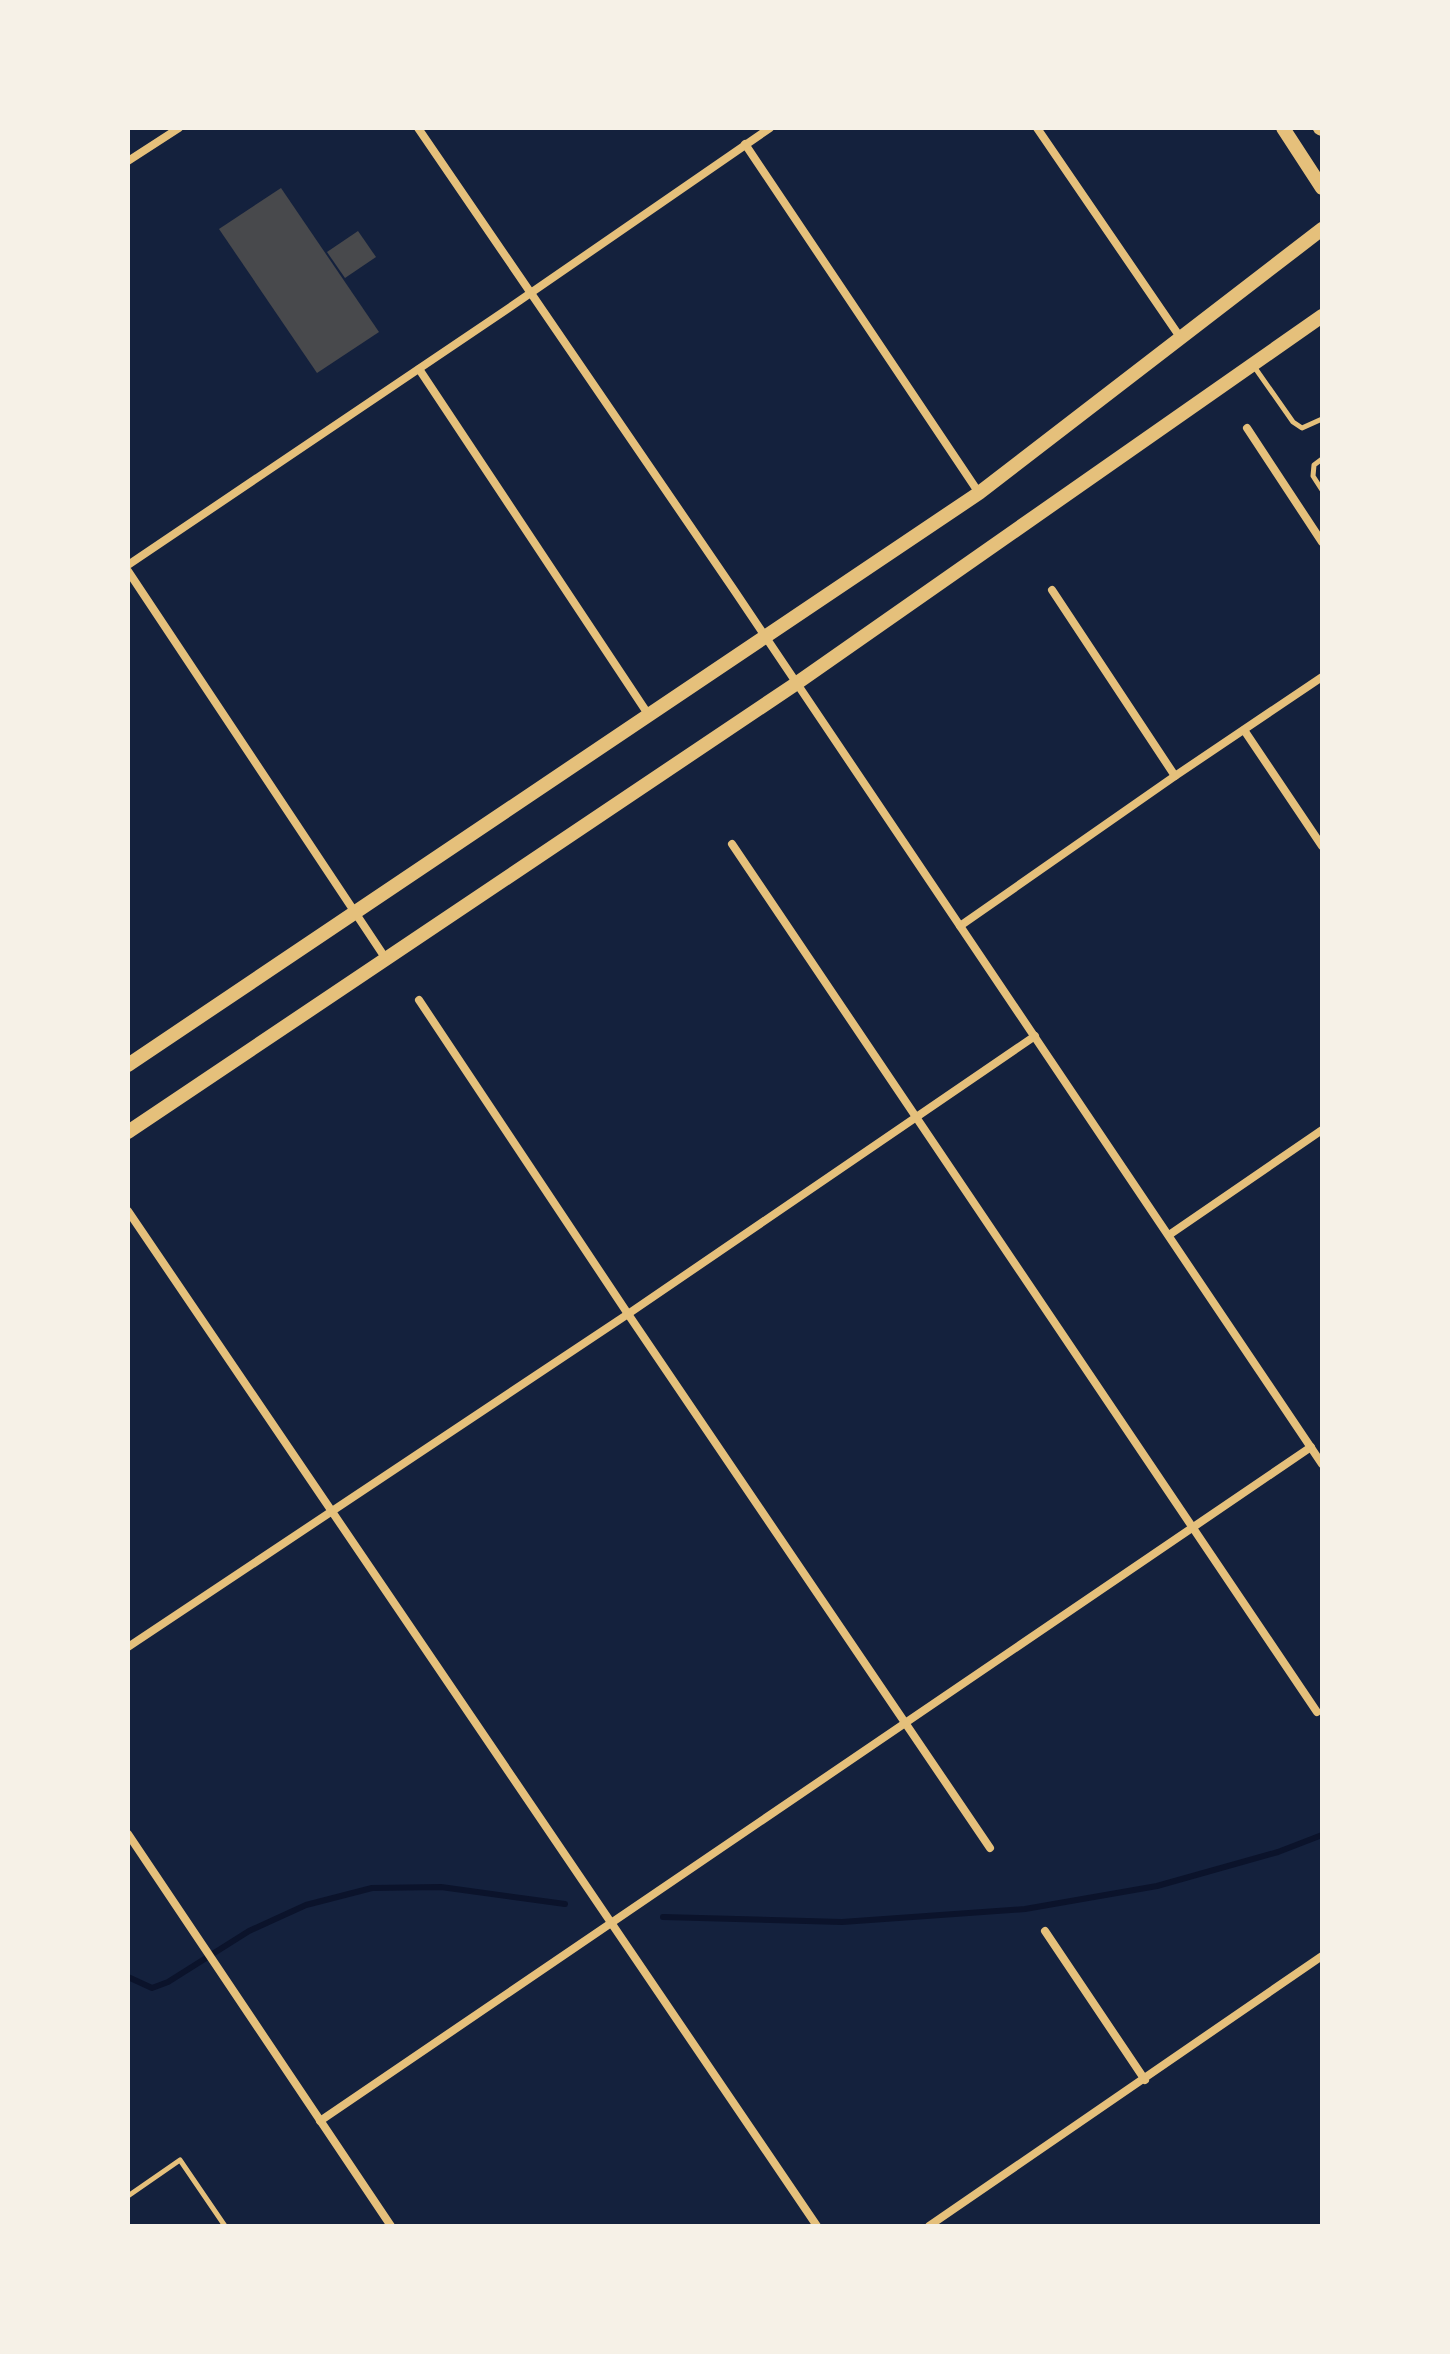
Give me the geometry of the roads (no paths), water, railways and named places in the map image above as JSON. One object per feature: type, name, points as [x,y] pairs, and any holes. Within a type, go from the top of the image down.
[{"type":"main road","points":[[1283,128],[1322,188]]},
{"type":"main road","points":[[128,1065],[979,493],[1322,229]]},
{"type":"main road","points":[[128,1132],[797,683],[1322,316]]},
{"type":"street","points":[[128,161],[179,128]]},
{"type":"street","points":[[418,128],[766,637],[1322,1464]]},
{"type":"street","points":[[386,959],[128,568],[770,128]]},
{"type":"street","points":[[1037,128],[1180,337]]},
{"type":"street","points":[[745,144],[979,493]]},
{"type":"street","points":[[419,369],[648,714]]},
{"type":"street","points":[[1247,428],[1322,542]]},
{"type":"street","points":[[1052,590],[1175,776]]},
{"type":"street","points":[[960,926],[1322,677]]},
{"type":"street","points":[[1244,730],[1322,846]]},
{"type":"street","points":[[732,844],[1317,1712]]},
{"type":"street","points":[[419,1000],[990,1848]]},
{"type":"street","points":[[128,1647],[628,1314],[1035,1036]]},
{"type":"street","points":[[1169,1235],[1322,1130]]},
{"type":"street","points":[[128,1211],[817,2226]]},
{"type":"street","points":[[320,2121],[1311,1447]]},
{"type":"street","points":[[128,1834],[391,2226]]},
{"type":"street","points":[[1045,1931],[1145,2080]]},
{"type":"street","points":[[929,2226],[1322,1956]]},
{"type":"lane","points":[[1252,364],[1293,422],[1302,428],[1322,419]]},
{"type":"lane","points":[[1322,459],[1314,465],[1313,476],[1322,490]]},
{"type":"lane","points":[[128,2196],[180,2160],[225,2226]]},
{"type":"waterway","points":[[663,1917],[842,1922],[1025,1909],[1157,1886],[1278,1852],[1322,1835]]},
{"type":"waterway","points":[[128,1977],[152,1988],[168,1982],[249,1931],[306,1905],[372,1888],[441,1887],[565,1904]]}]
